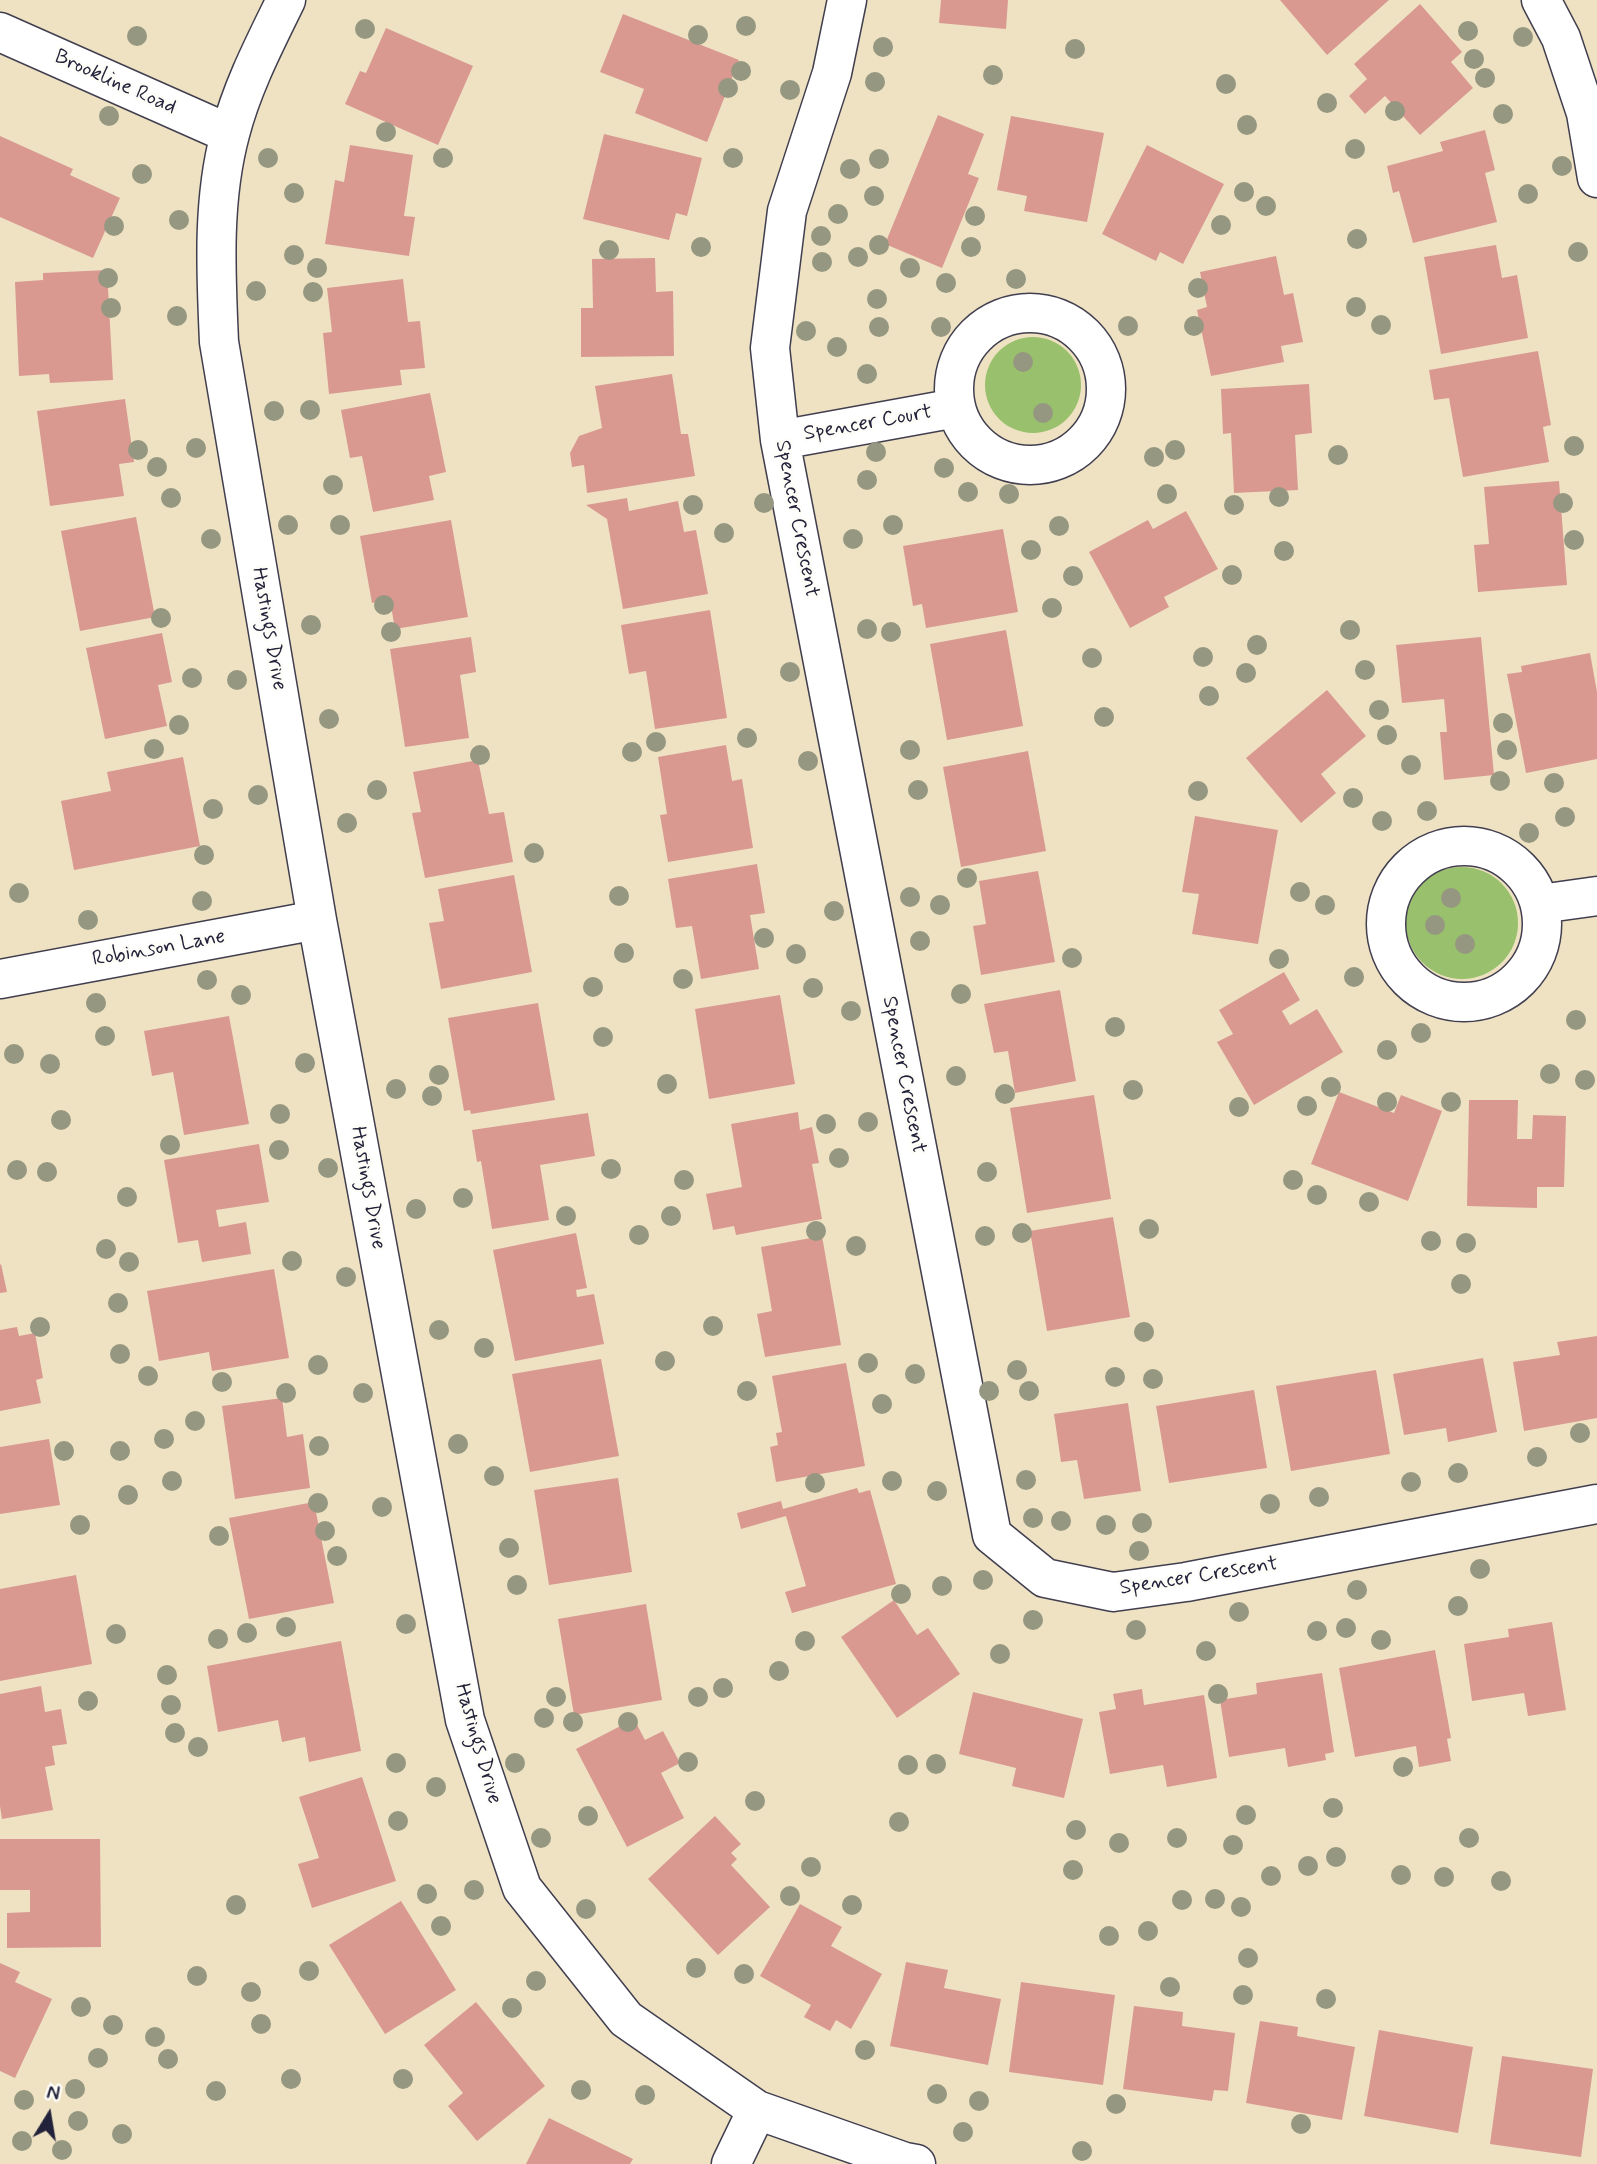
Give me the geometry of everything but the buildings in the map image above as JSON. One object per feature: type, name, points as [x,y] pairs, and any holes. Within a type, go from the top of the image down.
[{"type":"street","name":"Hastings Drive","points":[[286,0],[253,71],[230,134],[220,194],[216,266],[219,342],[317,920],[465,1720],[522,1888],[626,2019],[757,2110],[916,2164]]},
{"type":"street","name":"Spencer Crescent","points":[[847,0],[832,73],[786,211],[770,348],[780,439],[992,1535],[1045,1578],[1113,1592],[1186,1582],[1597,1504]]},
{"type":"street","points":[[1541,0],[1561,38],[1586,113],[1597,178]]},
{"type":"street","name":"Brookline Road","points":[[0,32],[230,134]]},
{"type":"street","name":"Spencer Court","points":[[780,439],[956,408]]},
{"type":"street","points":[[1460,845],[1486,848],[1511,860],[1529,880],[1540,904],[1543,929],[1537,953],[1524,974],[1505,990],[1482,1000],[1457,1002],[1433,996],[1412,983],[1396,963],[1386,938],[1385,912],[1394,886],[1411,865],[1433,851],[1460,845]]},
{"type":"street","points":[[1540,904],[1597,896]]},
{"type":"street","name":"Robinson Lane","points":[[0,979],[317,920]]},
{"type":"street","points":[[732,2164],[757,2110]]},
{"type":"green space","points":[[1033,337],[1051,341],[1067,351],[1077,367],[1081,385],[1077,403],[1067,419],[1051,429],[1033,433],[1015,429],[999,419],[989,403],[985,385],[989,367],[999,351],[1015,341]]},
{"type":"green space","points":[[1462,867],[1483,872],[1501,884],[1513,902],[1518,923],[1513,944],[1501,962],[1483,974],[1462,979],[1441,974],[1423,962],[1411,944],[1406,923],[1411,902],[1423,884],[1441,872]]}]
